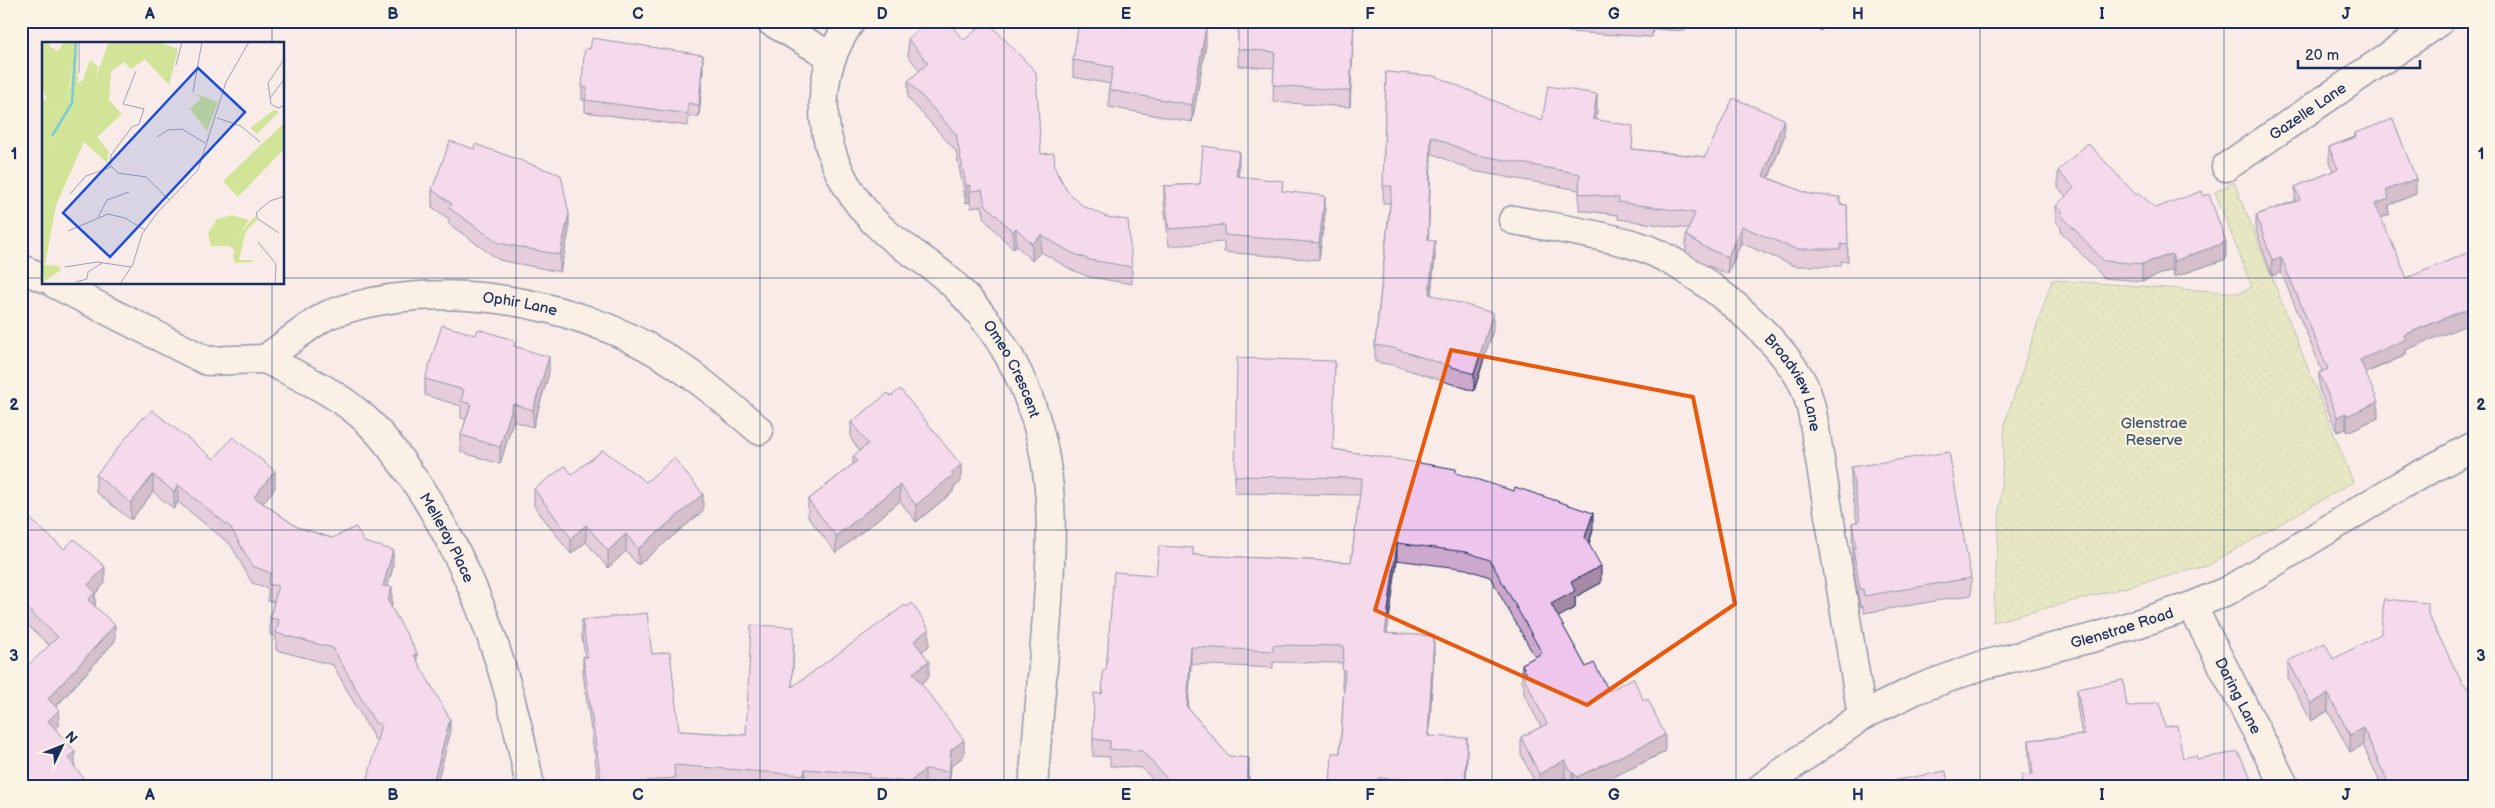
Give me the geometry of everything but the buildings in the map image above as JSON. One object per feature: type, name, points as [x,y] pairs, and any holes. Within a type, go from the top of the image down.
[{"type":"street","points":[[770,21],[832,57]]},
{"type":"street","name":"Omeo Crescent","points":[[852,21],[832,57],[826,85],[824,113],[827,142],[838,172],[856,202],[886,232],[936,268],[977,309],[1011,359],[1031,405],[1045,455],[1052,556],[1033,787]]},
{"type":"street","name":"Gazelle Lane","points":[[2226,167],[2440,21]]},
{"type":"street","name":"Broadview Lane","points":[[1513,220],[1633,244],[1662,255],[1705,283],[1746,316],[1782,353],[1802,380],[1812,410],[1862,716]]},
{"type":"street","points":[[21,269],[42,277]]},
{"type":"street","points":[[57,285],[208,361],[265,359]]},
{"type":"street","name":"Ophir Lane","points":[[265,359],[328,314],[370,302],[453,294],[503,299],[560,312],[629,338],[662,356],[704,384],[760,430]]},
{"type":"street","name":"Melleray Place","points":[[265,359],[326,389],[357,412],[378,433],[402,462],[434,511],[465,568],[486,622],[508,688],[530,787]]},
{"type":"street","name":"Glenstrae Road","points":[[1762,787],[1862,716],[1915,690],[1983,665],[2096,637],[2192,606],[2229,590],[2401,485],[2474,446]]},
{"type":"street","name":"Daring Lane","points":[[2192,606],[2285,787]]},
{"type":"highlighted area","points":[[1451,350],[1693,397],[1735,604],[1587,705],[1375,610]]},
{"type":"green space","name":"Glenstrae Reserve","points":[[2234,182],[2353,482],[2207,566],[1993,622],[2005,423],[2052,280],[2239,293],[2252,287],[2215,192]]}]
